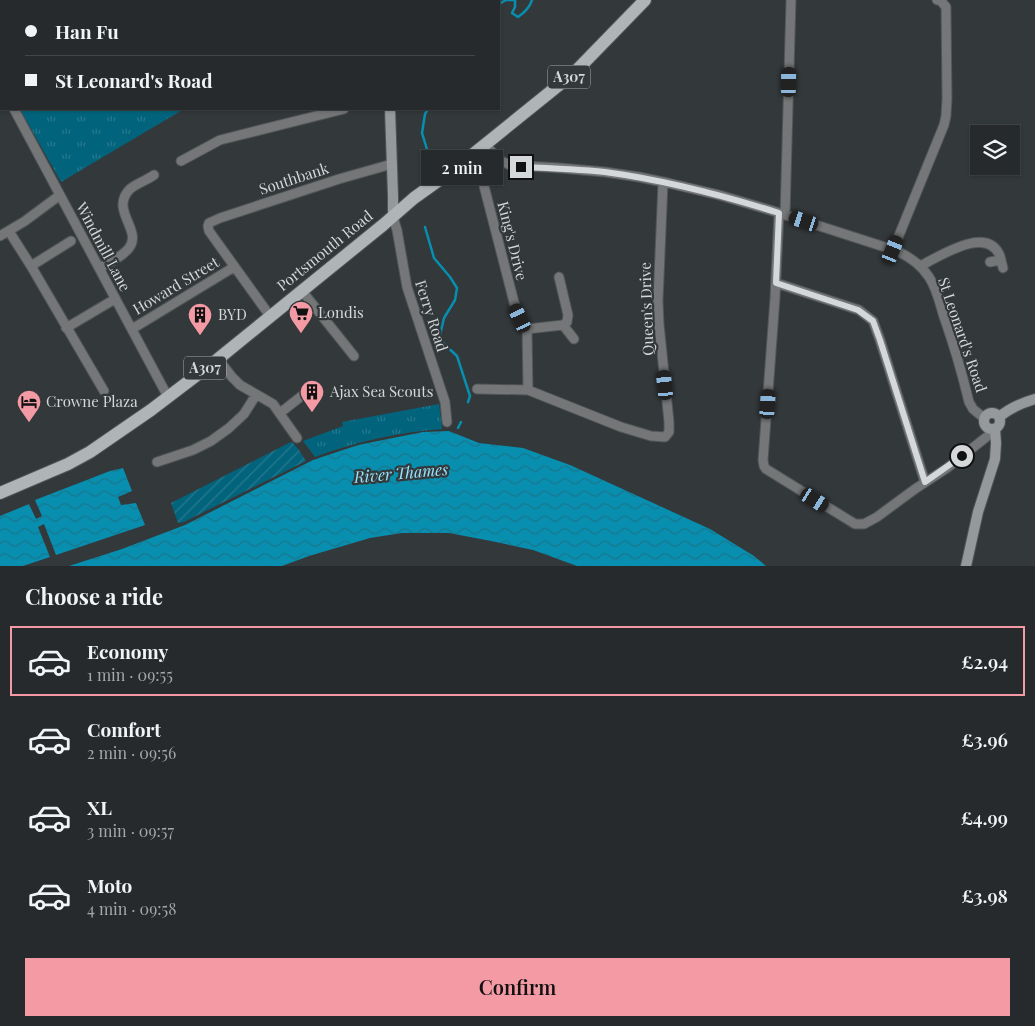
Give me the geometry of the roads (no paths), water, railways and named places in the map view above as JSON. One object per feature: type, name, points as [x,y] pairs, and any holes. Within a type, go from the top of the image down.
[{"type":"main road","name":"Portsmouth Road","points":[[0,493],[68,464],[90,452],[132,424],[218,359],[414,198],[456,168],[575,72],[644,0]]},
{"type":"street","points":[[447,0],[454,0]]},
{"type":"street","points":[[791,0],[782,214],[764,466],[770,472],[845,519],[858,525],[864,524],[947,468],[989,435],[1000,424],[999,417]]},
{"type":"street","points":[[893,250],[946,116],[946,8],[938,0]]},
{"type":"street","name":"Windmill Lane","points":[[15,110],[168,397]]},
{"type":"street","points":[[180,161],[220,140],[340,110]]},
{"type":"street","points":[[390,110],[393,217]]},
{"type":"street","points":[[485,144],[499,160]]},
{"type":"street","name":"St Leonard's Road","points":[[499,160],[510,166],[578,170],[639,178],[719,195],[907,256],[918,263],[929,278],[937,294],[969,402],[973,409],[984,418]]},
{"type":"street","name":"King's Drive","points":[[499,160],[487,174],[484,186],[514,306],[526,329],[528,390]]},
{"type":"street","name":"Southbank","points":[[234,267],[209,231],[208,226],[211,221],[339,179],[392,164]]},
{"type":"street","points":[[99,268],[130,248],[133,239],[122,208],[124,198],[130,189],[154,176]]},
{"type":"street","name":"Queen's Drive","points":[[528,390],[621,427],[651,436],[665,437],[669,432],[658,324],[662,182]]},
{"type":"street","points":[[0,236],[25,221],[60,195]]},
{"type":"street","name":"Ferry Road","points":[[393,217],[407,287],[445,402],[447,422]]},
{"type":"street","points":[[12,236],[104,391]]},
{"type":"street","points":[[31,266],[72,241]]},
{"type":"street","points":[[920,266],[964,244],[976,242],[992,246],[999,255],[1002,264],[990,262]]},
{"type":"street","points":[[234,267],[270,316]]},
{"type":"street","name":"Howard Street","points":[[132,329],[234,267]]},
{"type":"street","points":[[526,329],[563,325],[567,322],[568,315],[559,277]]},
{"type":"street","points":[[776,283],[858,310],[873,321],[925,482]]},
{"type":"street","points":[[302,291],[354,356]]},
{"type":"street","points":[[66,328],[115,299]]},
{"type":"street","points":[[563,325],[574,339]]},
{"type":"street","points":[[218,359],[240,384],[273,404],[297,438]]},
{"type":"street","points":[[280,413],[313,387]]},
{"type":"street","points":[[477,389],[528,390]]},
{"type":"street","points":[[157,462],[193,450],[211,441],[244,414],[256,395]]},
{"type":"street","points":[[999,417],[1008,409],[1022,402],[1035,399]]},
{"type":"street","points":[[993,429],[986,426],[984,418],[992,413],[999,417]]},
{"type":"street","points":[[966,566],[978,512],[995,459],[996,443],[993,429]]},
{"type":"water","name":"River Thames","points":[[449,431],[479,443],[523,448],[570,465],[710,529],[754,556],[766,566],[577,566],[533,550],[449,533],[402,533],[370,538],[282,566],[69,566],[122,549],[185,525],[313,460],[358,445],[423,432]]},
{"type":"water","points":[[123,468],[132,491],[118,497],[121,505],[136,503],[145,525],[56,555],[44,524],[38,527],[50,557],[23,566],[0,566],[0,516],[29,504],[36,519],[42,516],[35,500],[110,471]]},
{"type":"waterway","points":[[500,3],[506,0],[514,0]]},
{"type":"waterway","points":[[515,0],[515,7],[512,13],[518,17],[526,10],[532,0]]},
{"type":"waterway","points":[[427,110],[422,133],[433,169]]},
{"type":"waterway","points":[[425,227],[434,258],[457,288],[455,300],[444,318],[440,335],[442,342],[457,356],[470,396],[468,402]]},
{"type":"waterway","points":[[458,428],[461,422]]},
{"type":"place","name":"Londis","points":[[301,334]]},
{"type":"place","name":"BYD","points":[[200,336]]},
{"type":"place","name":"Ajax Sea Scouts","points":[[312,413]]},
{"type":"place","name":"Crowne Plaza","points":[[29,423]]}]
